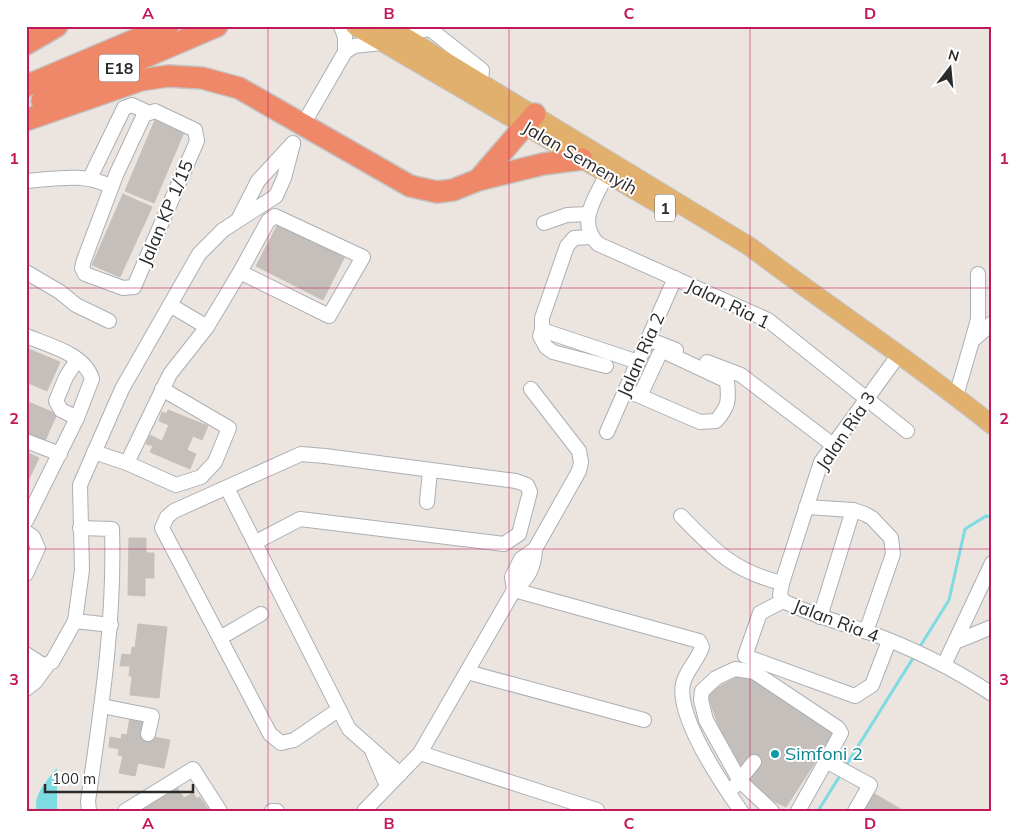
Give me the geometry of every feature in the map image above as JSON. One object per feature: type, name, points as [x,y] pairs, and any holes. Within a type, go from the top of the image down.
[{"type":"highway","points":[[26,44],[57,26]]},
{"type":"highway","name":"E18","points":[[26,86],[168,26]]},
{"type":"highway","name":"E18","points":[[26,108],[215,27]]},
{"type":"highway","points":[[26,120],[141,80],[168,76],[202,78],[218,81],[248,92],[410,186],[437,192],[453,190],[478,180],[543,164],[582,159]]},
{"type":"highway","points":[[478,180],[530,120]]},
{"type":"main road","name":"Jalan Semenyih","points":[[374,31],[407,38],[481,82],[582,159],[806,288]]},
{"type":"main road","name":"Jalan Semenyih","points":[[374,31],[749,246],[900,353],[992,425]]},
{"type":"street","points":[[341,26],[345,52]]},
{"type":"street","points":[[308,116],[345,52],[374,31]]},
{"type":"street","points":[[90,178],[124,108],[132,105],[147,112]]},
{"type":"street","name":"Jalan KP 1/15","points":[[155,110],[195,130],[197,141],[134,287],[123,288],[85,274],[82,268],[111,187],[147,112],[155,110]]},
{"type":"street","points":[[26,689],[35,682],[52,662],[75,621],[82,570],[80,485],[122,389],[199,254],[223,230],[276,196],[284,178],[296,138],[258,180],[239,218]]},
{"type":"street","points":[[606,366],[553,352],[546,347],[540,336],[542,318],[567,246],[574,238],[590,237],[587,227],[588,214],[607,174]]},
{"type":"street","points":[[26,181],[90,178],[99,180],[111,187]]},
{"type":"street","points":[[544,223],[567,215],[588,214]]},
{"type":"street","points":[[127,463],[170,374],[207,327],[268,221],[275,216],[363,257],[329,316],[240,272]]},
{"type":"street","name":"Jalan Ria 1","points":[[590,237],[598,244],[768,320],[907,431]]},
{"type":"street","points":[[26,272],[60,292],[76,305],[109,321]]},
{"type":"street","points":[[956,396],[978,320],[978,274]]},
{"type":"street","name":"Jalan Ria 2","points":[[607,432],[676,278]]},
{"type":"street","points":[[170,305],[207,327]]},
{"type":"street","points":[[972,341],[992,323]]},
{"type":"street","points":[[542,330],[638,362]]},
{"type":"street","points":[[26,336],[67,353],[90,373],[92,379],[77,418],[26,521]]},
{"type":"street","points":[[648,339],[741,375],[833,445]]},
{"type":"street","points":[[626,390],[700,422],[716,421],[727,408],[727,381],[663,352],[659,355],[640,396]]},
{"type":"street","name":"Jalan Ria 3","points":[[783,601],[780,595],[782,583],[821,462],[900,353]]},
{"type":"street","points":[[77,360],[66,377],[56,401],[61,410],[77,418]]},
{"type":"street","points":[[94,452],[127,463],[176,484],[201,477],[215,462],[229,428],[162,389]]},
{"type":"street","points":[[364,811],[420,753],[514,590],[512,577],[521,560],[535,549],[579,471],[581,462],[579,451],[531,389]]},
{"type":"street","points":[[26,440],[60,454]]},
{"type":"street","points":[[256,542],[300,519],[504,544],[519,534],[530,492],[527,485],[516,481],[300,454],[174,511],[167,516],[162,528],[270,734],[280,743],[294,740],[338,710]]},
{"type":"street","points":[[427,502],[430,471]]},
{"type":"street","points":[[227,488],[256,542],[349,730],[373,753],[400,774]]},
{"type":"street","points":[[806,507],[853,510],[872,518],[891,538],[893,554],[866,632]]},
{"type":"street","points":[[820,617],[853,510]]},
{"type":"street","points":[[681,516],[715,551],[737,568],[759,577],[782,583]]},
{"type":"street","points":[[80,528],[112,529],[114,580],[102,706],[88,801],[89,811]]},
{"type":"street","points":[[26,532],[33,537],[38,548],[26,574]]},
{"type":"street","points":[[944,665],[992,563]]},
{"type":"street","points":[[514,590],[699,642],[702,647],[682,683],[682,703],[695,734],[728,793],[741,811]]},
{"type":"street","points":[[783,601],[760,612],[745,656],[855,696],[872,685],[895,644]]},
{"type":"street","name":"Jalan Ria 4","points":[[783,601],[820,617],[866,632],[944,665],[992,694]]},
{"type":"street","points":[[220,638],[261,614]]},
{"type":"street","points":[[75,621],[111,625]]},
{"type":"street","points":[[955,642],[992,627]]},
{"type":"street","points":[[26,654],[46,667]]},
{"type":"street","points":[[26,673],[46,667]]},
{"type":"street","points":[[772,811],[740,781],[706,720],[701,700],[702,691],[716,678],[735,669],[754,672],[838,728],[841,733],[829,764],[798,811]]},
{"type":"street","points":[[467,672],[644,720]]},
{"type":"street","points":[[102,706],[152,716],[148,734]]},
{"type":"street","points":[[373,753],[387,786]]},
{"type":"street","points":[[420,753],[597,810]]},
{"type":"street","points":[[728,793],[754,762]]},
{"type":"street","points":[[829,764],[870,785],[854,811]]},
{"type":"street","points":[[124,811],[193,769],[220,811]]},
{"type":"street","points":[[272,811],[277,811]]},
{"type":"water","points":[[57,768],[57,811],[37,811],[36,805],[39,793],[45,782]]},
{"type":"building","points":[[155,120],[184,132],[154,203],[125,191]]},
{"type":"building","points":[[123,194],[152,207],[120,277],[92,265]]},
{"type":"building","points":[[279,222],[345,256],[323,300],[256,266]]},
{"type":"building","points":[[26,348],[60,362],[47,391],[26,382]]},
{"type":"building","points":[[26,401],[57,414],[44,443],[26,435]]},
{"type":"building","points":[[168,410],[208,426],[202,440],[193,436],[187,450],[196,454],[190,469],[150,452],[153,446],[146,444],[150,435],[162,441],[169,425],[159,421],[162,412],[166,414]]},
{"type":"building","points":[[26,452],[39,458],[26,485]]},
{"type":"building","points":[[129,538],[146,538],[146,553],[154,553],[154,578],[145,578],[145,596],[128,595]]},
{"type":"building","points":[[138,624],[167,627],[159,698],[130,695],[132,676],[129,676],[130,666],[120,666],[122,654],[131,655],[132,647],[135,648]]},
{"type":"building","name":"Simfoni 2","points":[[742,675],[840,724],[786,807],[739,784],[707,693]]},
{"type":"building","points":[[130,717],[146,720],[143,735],[170,740],[164,768],[138,763],[135,776],[119,773],[123,756],[118,755],[119,749],[109,747],[110,737],[121,739],[122,734],[127,735]]},
{"type":"building","points":[[175,785],[184,798],[193,793],[197,799],[200,797],[208,809],[205,811],[136,811]]},
{"type":"building","points":[[873,793],[904,811],[862,811]]},
{"type":"waterway","points":[[919,648],[949,600],[965,529],[986,516],[992,517]]},
{"type":"waterway","points":[[845,767],[915,655]]},
{"type":"waterway","points":[[818,811],[841,774]]},
{"type":"place","name":"Simfoni 2","points":[[775,754]]}]
